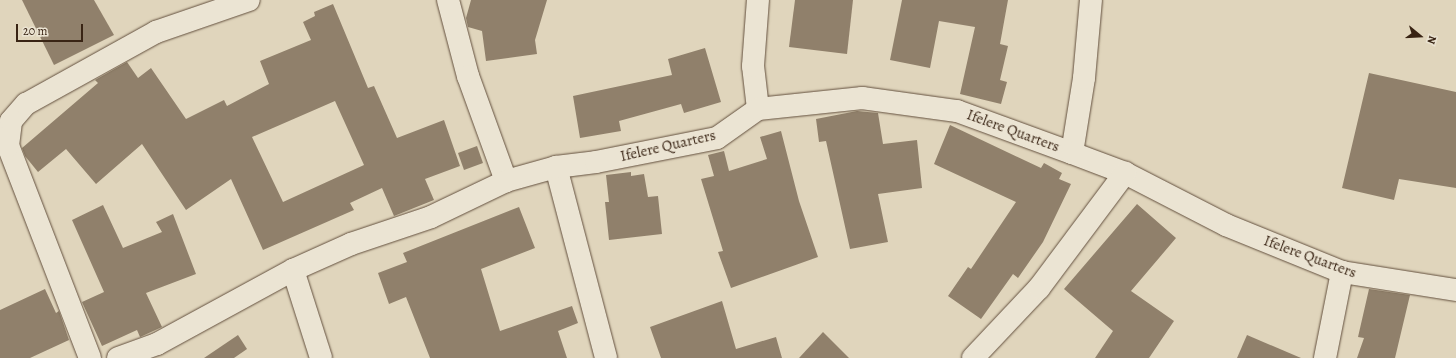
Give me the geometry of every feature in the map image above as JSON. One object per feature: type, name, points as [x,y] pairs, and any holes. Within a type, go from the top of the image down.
[{"type":"street","points":[[90,358],[8,146],[11,121],[26,104],[156,32],[249,0]]},
{"type":"street","points":[[448,0],[468,76],[506,181]]},
{"type":"street","points":[[758,0],[753,66],[758,108]]},
{"type":"street","points":[[1072,153],[1084,78],[1091,0]]},
{"type":"street","name":"Ifelere Quarters","points":[[118,358],[157,344],[293,270],[351,244],[431,217],[506,181],[556,167],[596,162],[717,138],[758,108],[862,98],[902,102],[957,111],[1125,173],[1226,225],[1342,272],[1456,290]]},
{"type":"street","points":[[556,167],[581,272],[606,358]]},
{"type":"street","points":[[973,358],[1039,288],[1125,173]]},
{"type":"street","points":[[293,270],[321,358]]},
{"type":"street","points":[[1325,358],[1342,272]]},
{"type":"building","points":[[22,0],[94,0],[114,35],[54,65]]},
{"type":"building","points":[[471,0],[547,0],[535,40],[537,54],[486,61],[482,31],[468,27],[466,18]]},
{"type":"building","points":[[795,0],[853,0],[847,54],[789,47]]},
{"type":"building","points":[[902,0],[1008,0],[1000,44],[1008,46],[1000,80],[1007,82],[1001,104],[960,94],[975,27],[939,21],[930,68],[890,60]]},
{"type":"building","points":[[333,4],[368,88],[374,86],[397,138],[444,120],[460,166],[425,179],[434,200],[394,216],[382,188],[350,203],[354,210],[263,250],[231,179],[186,210],[142,144],[96,184],[66,149],[38,172],[25,156],[22,148],[98,83],[95,80],[127,62],[138,78],[151,68],[186,119],[224,100],[227,106],[269,84],[260,61],[311,40],[303,22],[315,16],[314,12]],"holes":[[[335,101],[364,165],[283,202],[252,137]]]},
{"type":"building","points":[[705,48],[721,102],[684,113],[681,104],[619,121],[621,131],[580,138],[573,96],[672,75],[668,59]]},
{"type":"building","points":[[1369,73],[1456,92],[1456,188],[1399,179],[1394,200],[1342,188]]},
{"type":"building","points":[[857,111],[878,113],[883,144],[917,140],[922,188],[878,194],[888,242],[850,249],[826,141],[819,142],[816,119]]},
{"type":"building","points":[[950,125],[1041,168],[1044,163],[1062,173],[1059,179],[1071,184],[1043,242],[1018,278],[1013,274],[981,319],[948,296],[968,267],[971,269],[1016,202],[934,164]]},
{"type":"building","points":[[781,131],[799,201],[818,257],[731,288],[718,252],[723,251],[701,179],[714,176],[708,155],[724,151],[729,171],[767,159],[760,137]]},
{"type":"building","points":[[477,146],[483,163],[464,170],[458,153]]},
{"type":"building","points":[[631,172],[631,176],[644,174],[648,197],[658,196],[662,234],[609,240],[605,202],[609,202],[606,175]]},
{"type":"building","points":[[1137,204],[1176,238],[1131,291],[1174,321],[1149,358],[1095,358],[1113,331],[1064,289]]},
{"type":"building","points":[[103,205],[123,248],[162,232],[156,222],[173,214],[196,274],[146,293],[162,327],[140,337],[137,330],[102,346],[82,302],[104,292],[72,220]]},
{"type":"building","points":[[519,207],[535,248],[481,269],[500,331],[572,306],[578,323],[558,331],[567,358],[430,358],[406,297],[389,304],[378,273],[407,262],[403,253]]},
{"type":"building","points":[[45,289],[56,313],[59,311],[69,340],[30,358],[0,358],[0,310]]},
{"type":"building","points":[[1369,289],[1410,295],[1395,358],[1357,358],[1364,338],[1358,337]]},
{"type":"building","points":[[722,301],[736,349],[776,337],[782,358],[661,358],[650,327]]},
{"type":"building","points":[[823,332],[849,358],[799,358]]},
{"type":"building","points":[[238,335],[247,349],[234,358],[204,358]]},
{"type":"building","points":[[1247,335],[1301,358],[1237,358]]}]
